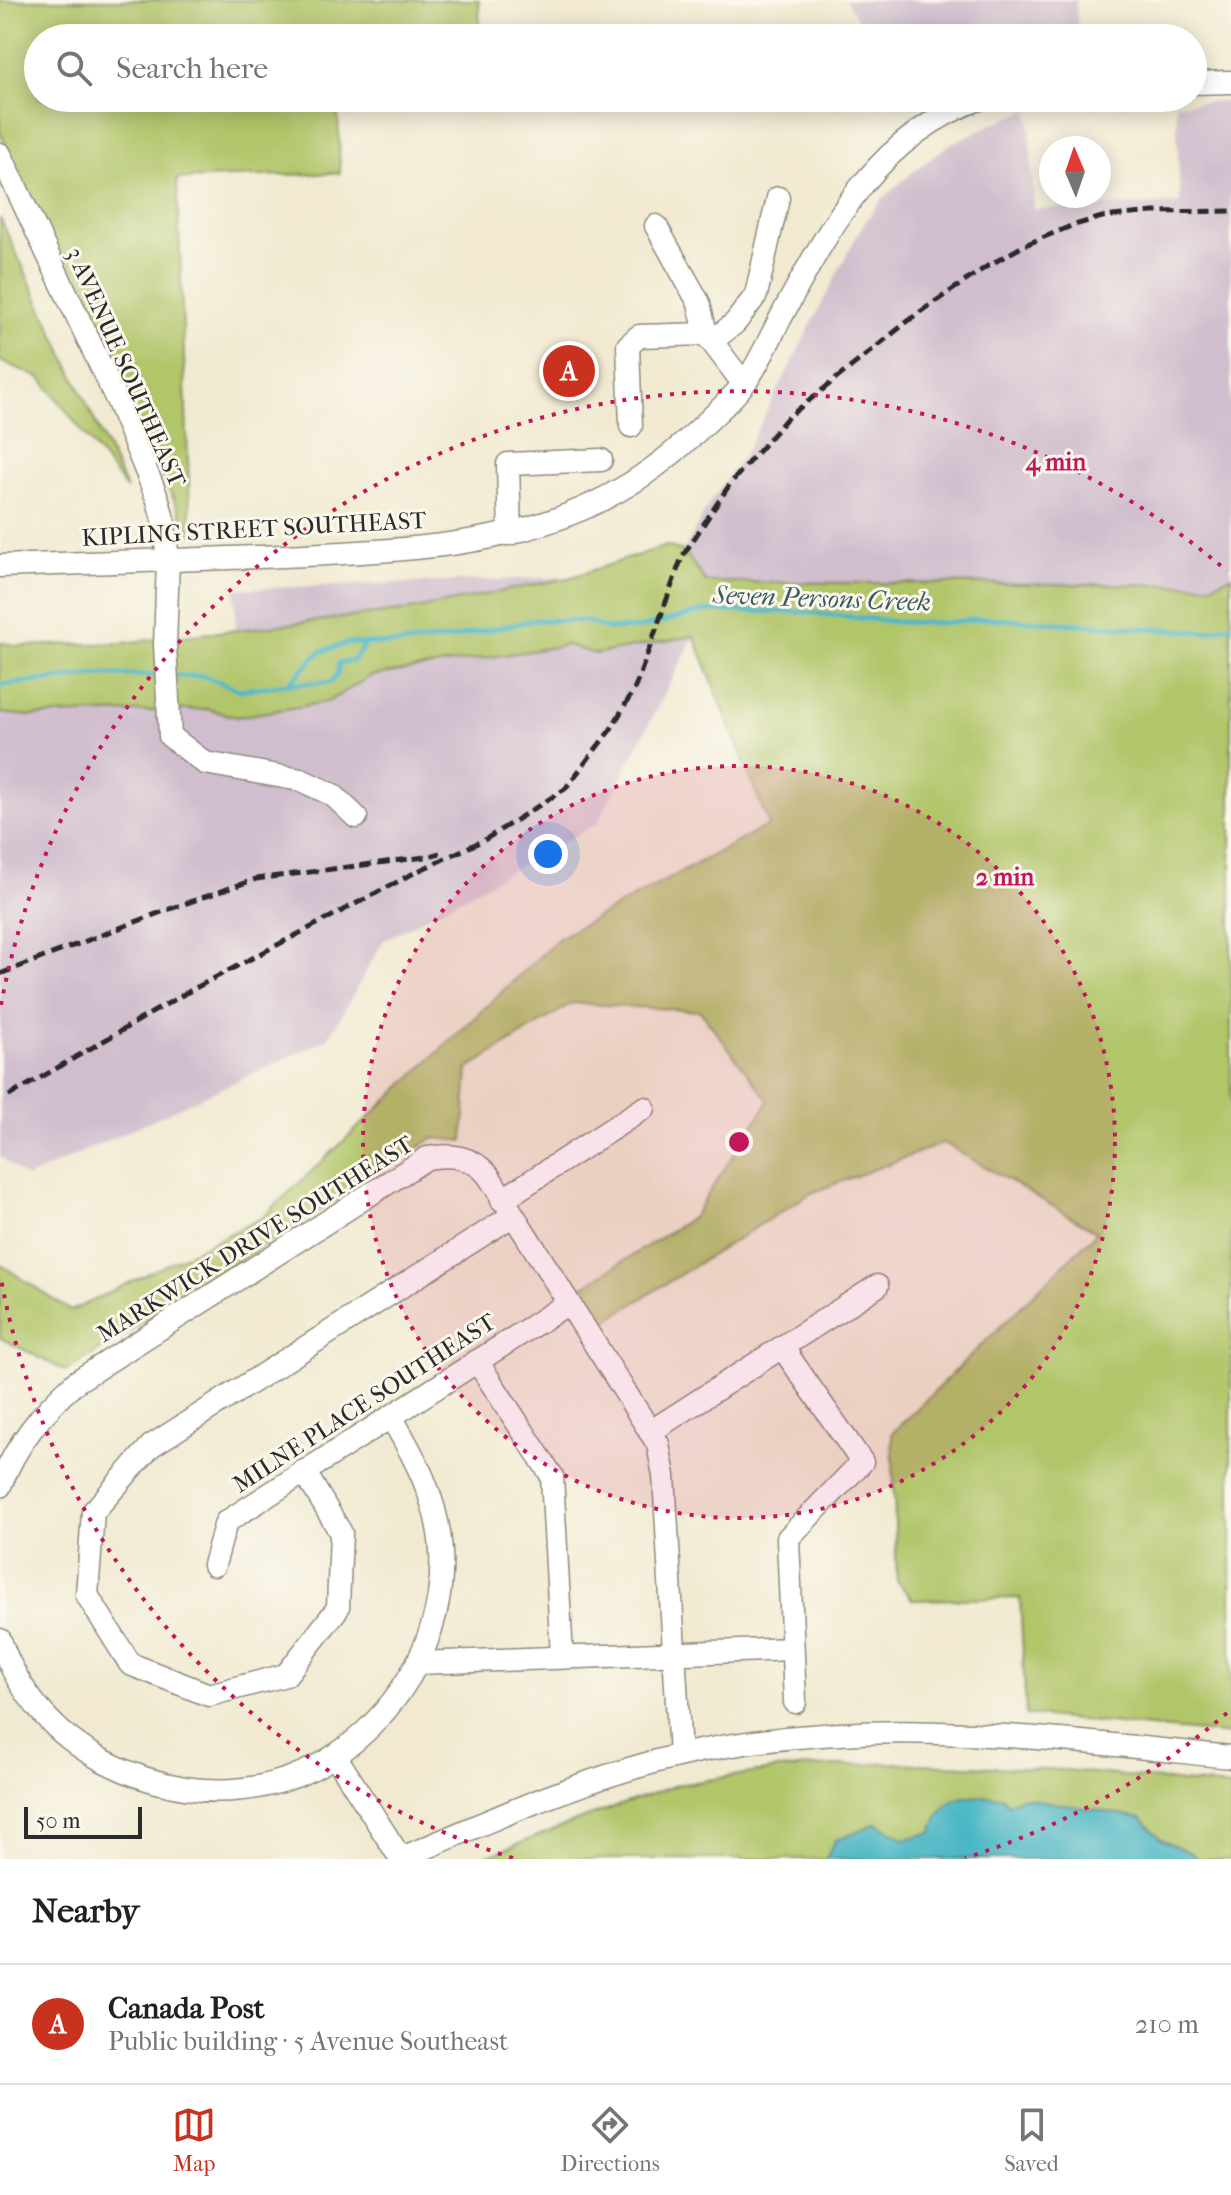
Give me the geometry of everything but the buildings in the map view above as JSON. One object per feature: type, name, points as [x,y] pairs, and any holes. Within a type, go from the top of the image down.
[{"type":"street","points":[[1207,83],[1231,82]]},
{"type":"street","name":"KIPLING STREET SOUTHEAST","points":[[0,566],[427,548],[510,534],[560,520],[646,474],[682,445],[743,383],[824,237],[868,176],[904,142],[953,112]]},
{"type":"street","name":"3 AVENUE SOUTHEAST","points":[[0,154],[118,402],[161,511],[168,561],[165,645],[170,736],[205,763],[301,780],[333,795],[356,817]]},
{"type":"street","points":[[631,426],[628,346],[639,336],[709,337],[735,323],[756,295],[778,198]]},
{"type":"street","points":[[656,226],[699,303],[709,337],[743,383]]},
{"type":"street","points":[[510,534],[508,464],[601,460]]},
{"type":"street","points":[[304,1471],[341,1533],[338,1608],[286,1675],[209,1695],[130,1664],[87,1595],[93,1512],[151,1446],[507,1208],[644,1108]]},
{"type":"street","name":"MARKWICK DRIVE SOUTHEAST","points":[[0,1486],[26,1436],[55,1401],[76,1382],[427,1158],[451,1156],[479,1164],[661,1454],[680,1755]]},
{"type":"street","points":[[650,1432],[877,1286]]},
{"type":"street","name":"MILNE PLACE SOUTHEAST","points":[[214,1565],[226,1522],[567,1304]]},
{"type":"street","points":[[782,1347],[862,1462],[788,1538],[795,1702]]},
{"type":"street","points":[[477,1361],[552,1476],[562,1657]]},
{"type":"street","points":[[0,1640],[16,1678],[48,1719],[76,1744],[127,1773],[175,1787],[232,1790],[286,1780],[336,1757],[383,1713],[418,1663],[437,1605],[441,1580],[439,1536],[429,1491],[414,1456],[391,1417]]},
{"type":"street","points":[[418,1663],[792,1649]]},
{"type":"street","points":[[336,1757],[400,1859],[561,1792],[680,1755],[788,1738],[909,1731],[1034,1737],[1231,1757]]},
{"type":"shaded area","points":[[846,0],[1076,0],[1077,24],[861,24]]},
{"type":"shaded area","points":[[1231,101],[1231,576],[1212,585],[706,582],[684,551],[708,505],[747,450],[859,231],[881,200],[950,144],[994,123],[1029,112],[1034,209],[1180,203],[1176,112],[1207,112],[1207,102]]},
{"type":"shaded area","points":[[572,577],[410,610],[236,630],[235,589]]},
{"type":"shaded area","points":[[694,636],[598,823],[383,941],[328,1039],[26,1178],[0,1156],[0,713],[30,716],[207,709],[237,717],[327,702],[371,676],[567,645],[595,654]]},
{"type":"green space","points":[[0,0],[479,0],[480,24],[24,24],[24,112],[338,112],[340,173],[177,179],[191,536],[0,132]]},
{"type":"green space","points":[[0,218],[127,490],[41,378],[0,361]]},
{"type":"green space","points":[[666,546],[684,551],[706,582],[1211,585],[1231,576],[1231,1735],[1026,1715],[1020,1598],[913,1600],[897,1581],[892,1433],[1097,1232],[944,1143],[811,1193],[601,1324],[579,1289],[693,1217],[769,1101],[700,1011],[572,1003],[468,1069],[463,1141],[433,1138],[66,1371],[0,1338],[0,1264],[71,1311],[262,1218],[560,937],[769,825],[694,636],[595,654],[567,645],[371,676],[327,702],[237,717],[207,709],[30,716],[0,713],[0,642],[17,646],[123,643],[410,610],[572,577]]},
{"type":"green space","points":[[894,1763],[1065,1770],[1231,1787],[1231,1859],[479,1859],[676,1785],[778,1769]]},
{"type":"water","points":[[1001,1796],[1008,1804],[1021,1797],[1141,1818],[1161,1839],[1193,1854],[1196,1859],[826,1859],[835,1840],[877,1823],[905,1839],[931,1833],[943,1810],[957,1799]]},
{"type":"waterway","name":"Seven Persons Creek","points":[[172,676],[204,676],[240,690],[288,684],[320,652],[348,643],[396,644],[446,639],[534,620],[586,621],[607,629],[638,628],[705,611],[804,612],[899,622],[942,623],[988,618],[1205,632],[1231,625]]},
{"type":"waterway","name":"Seven Persons Creek","points":[[289,684],[331,682],[337,675],[339,663],[353,661],[365,644]]},
{"type":"waterway","name":"Seven Persons Creek","points":[[0,685],[96,675],[162,675]]},
{"type":"railway","points":[[9,1096],[184,994],[416,872],[486,839],[565,789],[611,729],[635,688],[682,557],[730,484],[786,419],[917,314],[986,267],[1025,245],[1071,226],[1102,217],[1153,212],[1231,211]]},
{"type":"railway","points":[[0,974],[256,879],[440,853]]},
{"type":"place","name":"Canada Post","points":[[569,371]]}]
